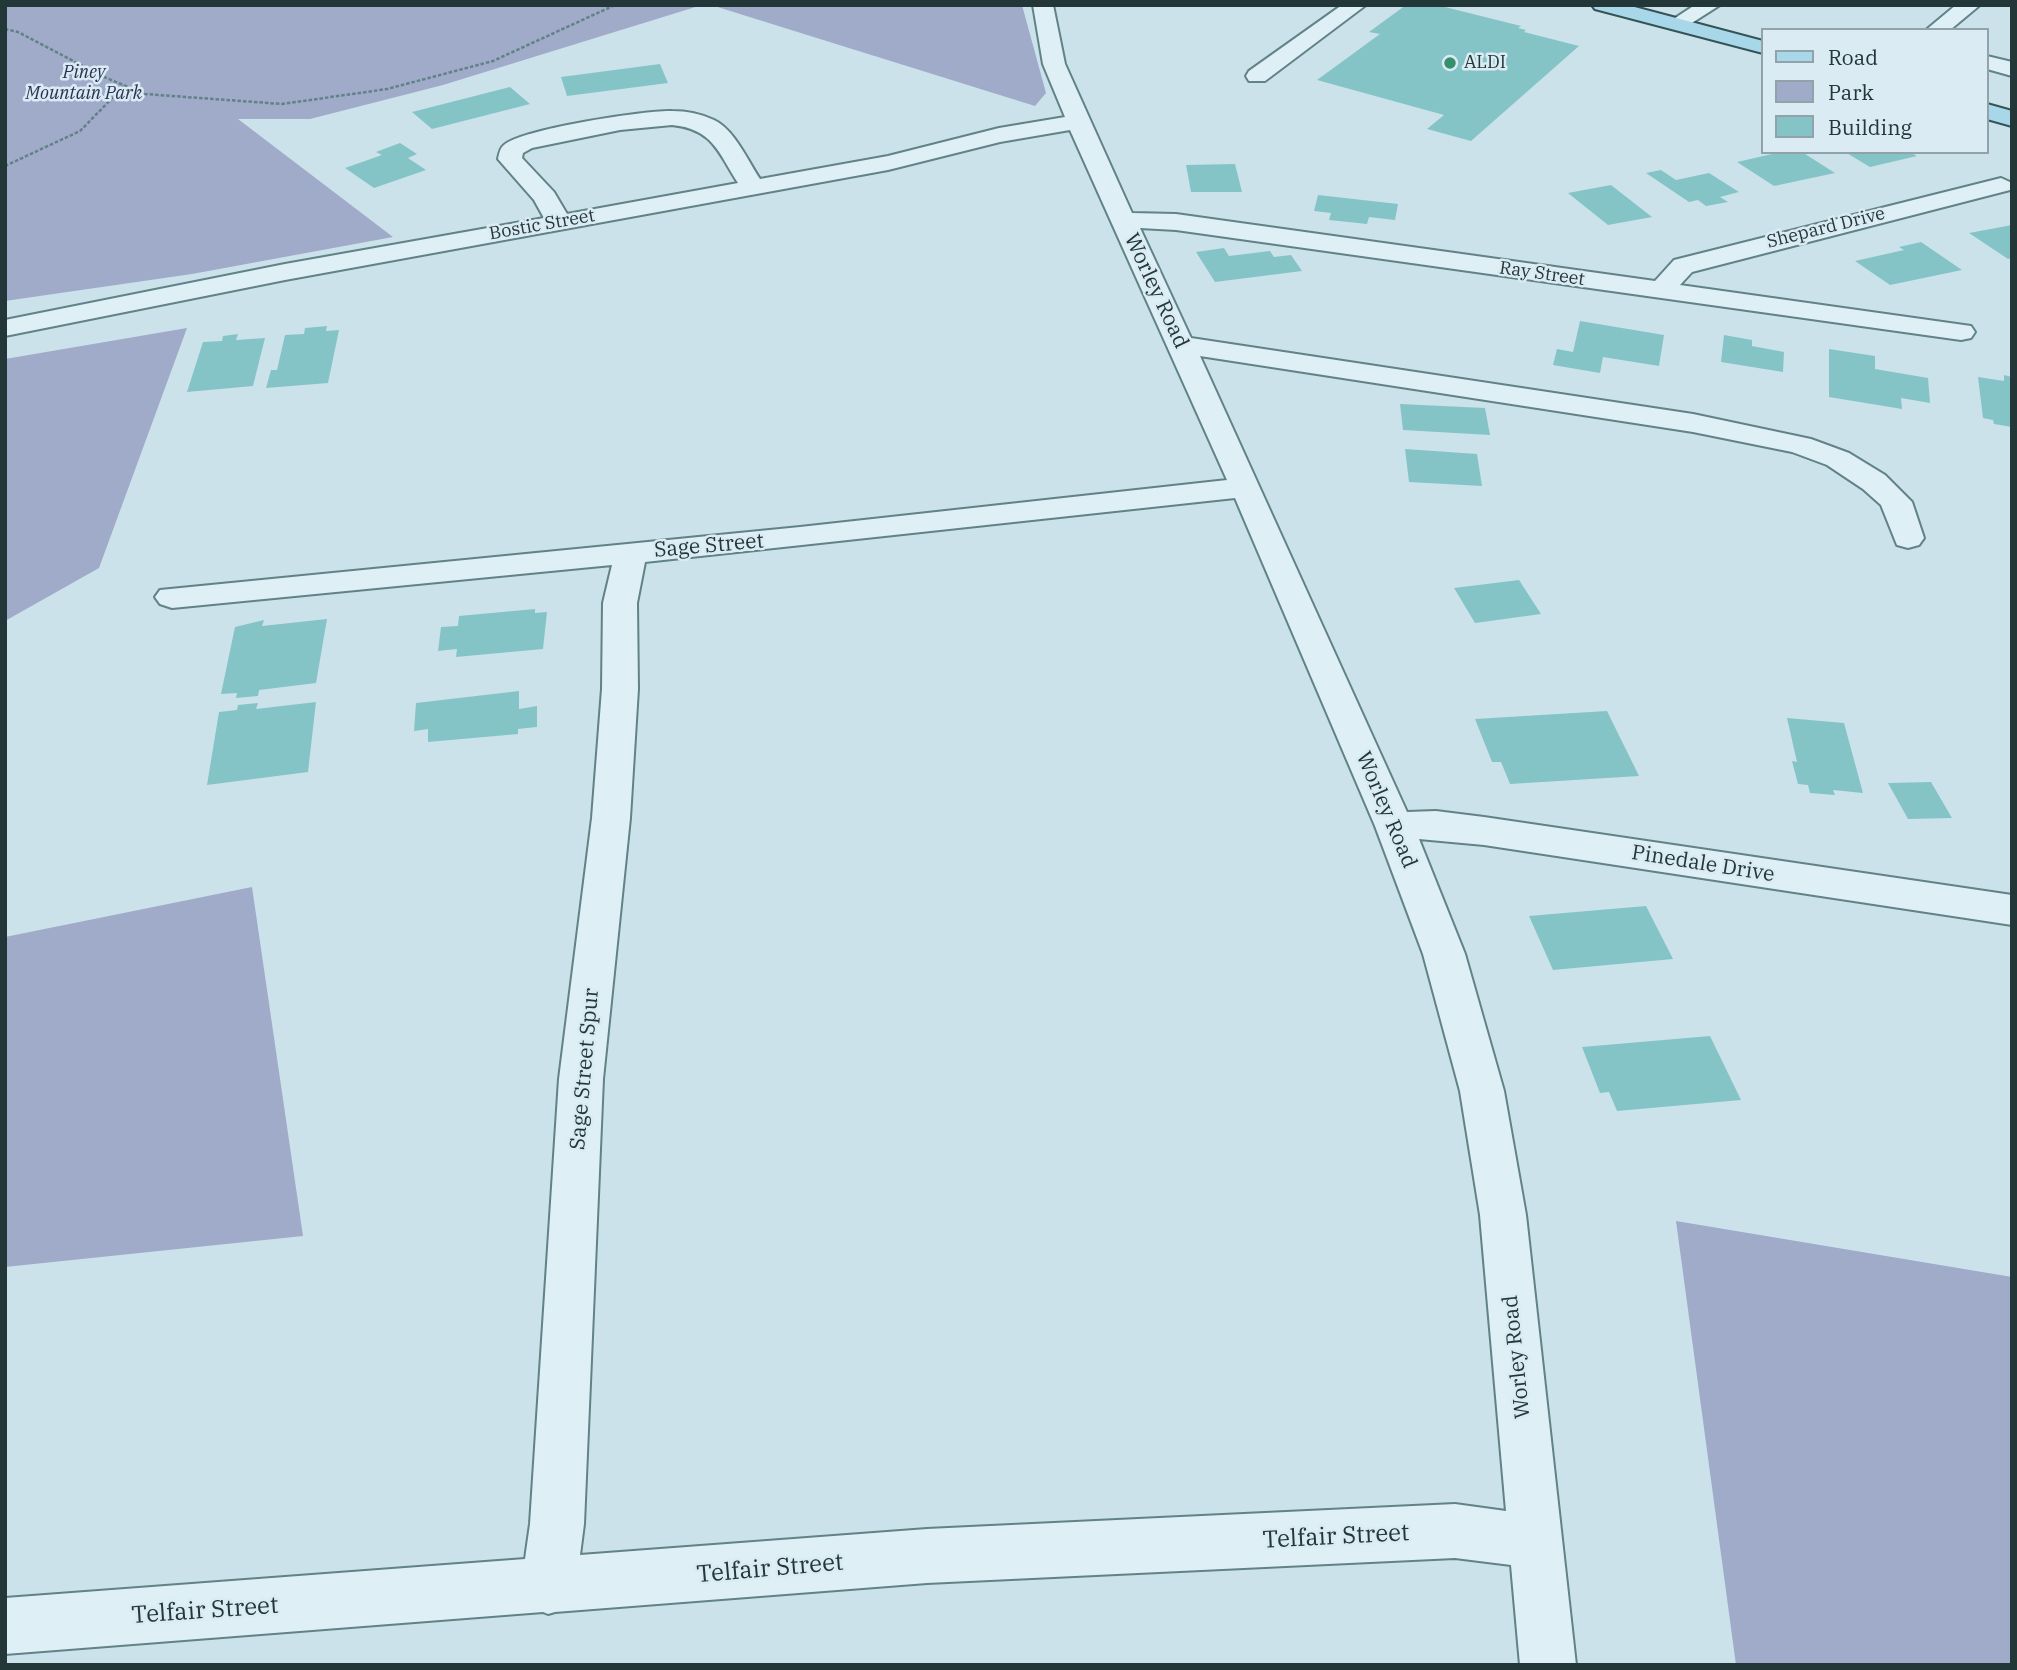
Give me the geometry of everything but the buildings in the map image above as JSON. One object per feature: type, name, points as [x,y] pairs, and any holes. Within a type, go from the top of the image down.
[{"type":"main road","points":[[1611,6],[1762,47]]},
{"type":"main road","points":[[1989,112],[2012,119]]},
{"type":"street","name":"Worley Road","points":[[1042,5],[1054,64],[1078,122],[1246,487],[1394,826],[1444,954],[1482,1091],[1503,1215],[1548,1665]]},
{"type":"street","points":[[1257,76],[1356,5]]},
{"type":"street","points":[[1677,24],[1710,5]]},
{"type":"street","points":[[1939,28],[1970,5]]},
{"type":"street","points":[[558,221],[545,197],[510,159],[512,150],[525,142],[655,118],[696,119],[711,127],[753,187]]},
{"type":"street","name":"Bostic Street","points":[[5,328],[558,221],[888,163],[999,135],[1078,122]]},
{"type":"street","name":"Shepard Drive","points":[[1661,290],[1683,266],[2001,185]]},
{"type":"street","name":"Ray Street","points":[[1123,220],[1175,222],[1961,332]]},
{"type":"street","points":[[1181,345],[1693,423],[1800,446],[1838,459],[1874,482],[1896,502],[1908,538]]},
{"type":"street","name":"Sage Street","points":[[172,597],[800,537],[1246,487]]},
{"type":"street","name":"Sage Street Spur","points":[[548,1587],[557,1524],[581,1079],[611,818],[620,689],[620,603],[631,553]]},
{"type":"street","name":"Pinedale Drive","points":[[1394,826],[1436,825],[1484,831],[2012,910]]},
{"type":"street","name":"Telfair Street","points":[[5,1626],[548,1587],[927,1556],[1441,1531],[1535,1541]]},
{"type":"path","points":[[5,29],[18,32],[145,94],[282,104],[387,89],[494,61],[615,5]]},
{"type":"path","points":[[5,166],[80,131],[124,86]]},
{"type":"green space","name":"Piney Mountain Park","points":[[5,5],[702,5],[443,85],[310,119],[238,119],[393,237],[192,274],[5,301]]},
{"type":"green space","points":[[711,5],[1022,5],[1046,93],[1035,106]]},
{"type":"green space","points":[[187,328],[99,568],[5,621],[5,359]]},
{"type":"green space","points":[[252,887],[303,1236],[5,1267],[5,937]]},
{"type":"green space","points":[[1676,1221],[2012,1277],[2012,1665],[1736,1665]]},
{"type":"place","name":"ALDI","points":[[1450,63]]}]
